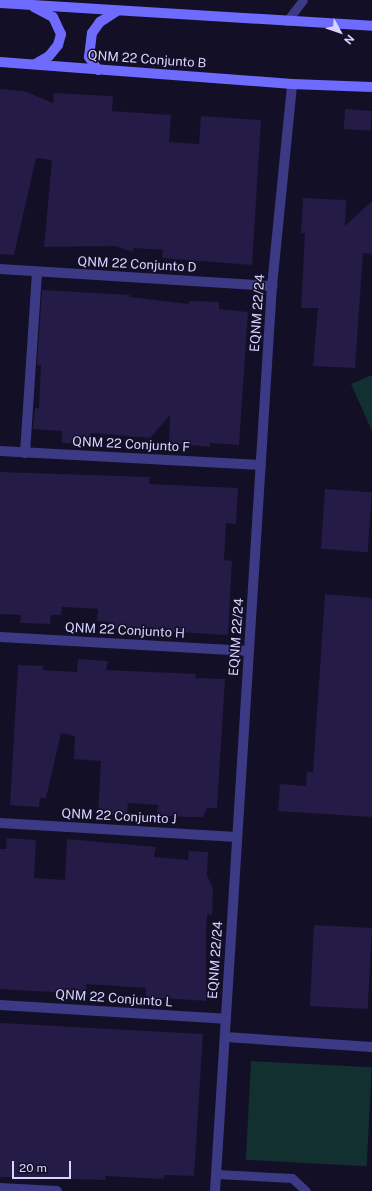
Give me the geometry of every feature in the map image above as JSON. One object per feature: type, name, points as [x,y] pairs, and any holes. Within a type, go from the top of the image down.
[{"type":"main road","points":[[0,3],[372,26]]},
{"type":"main road","points":[[30,5],[53,17],[61,34],[58,45],[49,56],[35,64]]},
{"type":"main road","points":[[98,70],[89,57],[92,33],[100,22],[117,11]]},
{"type":"main road","name":"QNM 22 Conjunto B","points":[[0,62],[292,84],[372,88]]},
{"type":"street","name":"EQNM 22/24","points":[[215,1191],[272,286],[292,84]]},
{"type":"street","name":"QNM 22 Conjunto D","points":[[0,269],[272,286]]},
{"type":"street","points":[[25,452],[38,272]]},
{"type":"street","name":"QNM 22 Conjunto F","points":[[0,451],[261,465]]},
{"type":"street","name":"QNM 22 Conjunto H","points":[[0,637],[249,651]]},
{"type":"street","name":"QNM 22 Conjunto J","points":[[0,823],[237,837]]},
{"type":"street","name":"QNM 22 Conjunto L","points":[[0,1005],[226,1019]]},
{"type":"street","points":[[225,1037],[372,1048]]},
{"type":"street","points":[[0,1188],[56,1191]]},
{"type":"lane","points":[[287,21],[303,0]]},
{"type":"lane","points":[[216,1174],[292,1178],[306,1191]]},
{"type":"green space","points":[[372,375],[372,431],[351,384]]},
{"type":"green space","points":[[251,1061],[372,1067],[367,1166],[246,1160]]},
{"type":"building","points":[[0,89],[24,91],[53,103],[54,93],[113,96],[112,111],[171,115],[169,142],[199,144],[201,116],[261,120],[252,265],[162,258],[163,250],[134,248],[133,252],[115,246],[44,247],[52,160],[36,158],[14,255],[0,254]]},
{"type":"building","points":[[345,109],[372,111],[371,131],[344,129]]},
{"type":"building","points":[[303,198],[346,200],[345,226],[372,201],[372,254],[363,253],[355,368],[313,366],[318,308],[301,308],[305,233],[301,233]]},
{"type":"building","points":[[42,290],[130,295],[129,297],[189,304],[189,301],[219,302],[219,309],[248,312],[239,445],[210,443],[210,447],[169,443],[170,415],[150,438],[91,433],[92,444],[62,443],[62,431],[33,429],[35,408],[39,408],[41,365],[37,365]]},
{"type":"building","points":[[0,472],[150,477],[149,484],[238,488],[236,524],[226,523],[224,560],[232,561],[228,635],[110,628],[110,622],[97,621],[98,609],[62,607],[61,615],[51,615],[50,624],[20,623],[21,615],[0,614]]},
{"type":"building","points":[[325,489],[372,492],[368,552],[321,549]]},
{"type":"building","points":[[325,594],[372,598],[372,817],[278,811],[280,784],[306,786],[307,772],[313,772]]},
{"type":"building","points":[[78,659],[108,661],[106,670],[196,674],[195,678],[225,679],[217,808],[207,808],[203,817],[187,817],[157,815],[158,805],[128,803],[127,816],[98,814],[101,761],[74,759],[75,736],[61,733],[46,798],[40,798],[39,807],[10,805],[18,665],[43,666],[43,670],[77,672]]},
{"type":"building","points":[[7,838],[36,840],[34,878],[65,880],[67,839],[156,847],[154,857],[188,860],[189,851],[208,852],[207,875],[213,889],[212,915],[207,914],[206,1001],[146,997],[146,988],[86,984],[87,994],[0,989],[0,849],[6,849]]},
{"type":"building","points":[[314,925],[372,928],[368,1009],[310,1006]]},
{"type":"building","points":[[0,1023],[203,1034],[194,1176],[165,1175],[164,1179],[105,1176],[106,1180],[0,1177]]}]
